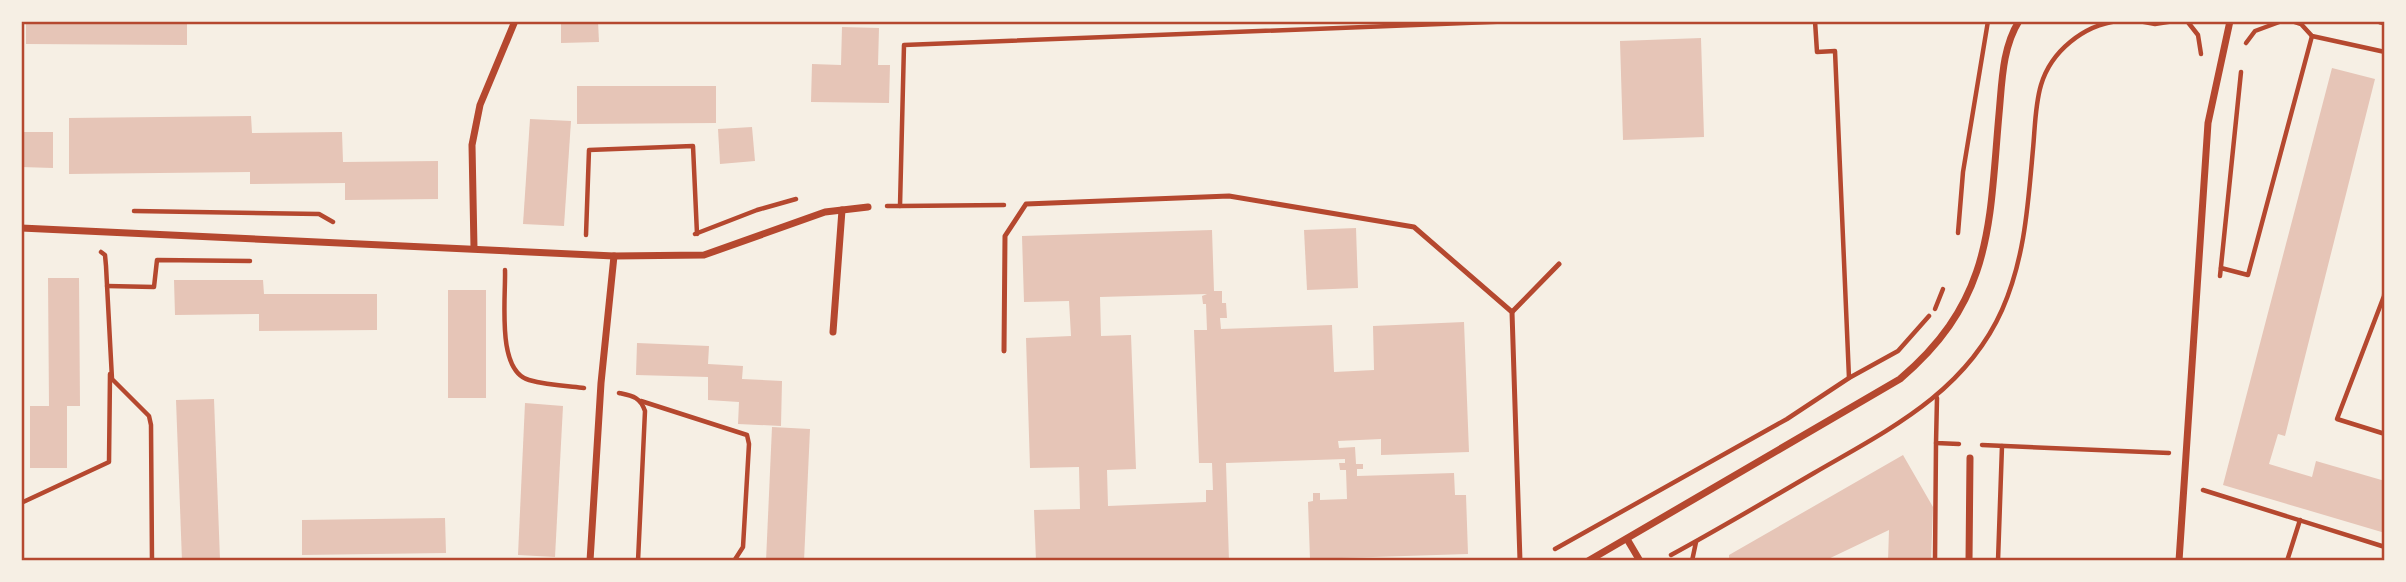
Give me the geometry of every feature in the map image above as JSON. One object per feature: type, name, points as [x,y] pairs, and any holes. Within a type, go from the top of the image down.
[{"type":"street","points":[[474,248],[472,145],[480,105],[515,21]]},
{"type":"street","points":[[1588,561],[1900,379],[1944,338],[1976,277],[1985,243],[2006,56],[2020,21]]},
{"type":"street","points":[[2179,561],[2208,123],[2230,21]]},
{"type":"street","points":[[2379,21],[2385,22]]},
{"type":"street","points":[[21,228],[614,256],[704,255],[774,227],[868,206]]},
{"type":"street","points":[[833,332],[842,210]]},
{"type":"street","points":[[590,561],[601,383],[614,256]]},
{"type":"street","points":[[1969,561],[1970,458]]},
{"type":"street","points":[[1627,538],[1640,561]]},
{"type":"lane","points":[[1004,352],[1005,236],[1026,204],[1229,196],[1414,227],[1512,312]]},
{"type":"lane","points":[[1520,561],[1512,312],[1559,264]]},
{"type":"path","points":[[900,206],[904,46],[1516,21]]},
{"type":"path","points":[[1815,21],[1817,52],[1835,51],[1849,378]]},
{"type":"path","points":[[1958,233],[1963,172],[1987,21]]},
{"type":"path","points":[[2139,21],[2166,24],[2174,21]]},
{"type":"path","points":[[2244,52],[2255,31],[2282,21]]},
{"type":"path","points":[[2292,21],[2301,24],[2312,36],[2385,52]]},
{"type":"path","points":[[2221,268],[2248,275],[2312,36]]},
{"type":"path","points":[[2220,282],[2242,62]]},
{"type":"path","points":[[585,240],[589,150],[693,146],[694,235],[757,210],[801,199]]},
{"type":"path","points":[[868,206],[1026,204]]},
{"type":"path","points":[[133,211],[319,214],[337,225]]},
{"type":"path","points":[[575,239],[598,240]]},
{"type":"path","points":[[21,503],[109,462],[107,285],[104,255],[94,249]]},
{"type":"path","points":[[107,285],[154,287],[157,260],[255,261]]},
{"type":"path","points":[[491,268],[516,269]]},
{"type":"path","points":[[505,269],[507,357],[514,372],[528,380],[585,388]]},
{"type":"path","points":[[2385,286],[2384,296],[2337,419],[2385,434]]},
{"type":"path","points":[[1555,550],[1787,419],[1849,378],[1898,351],[1934,309],[1943,289]]},
{"type":"path","points":[[110,370],[119,388],[142,408],[152,425],[152,561]]},
{"type":"path","points":[[584,402],[586,375]]},
{"type":"path","points":[[613,387],[618,393],[635,396],[641,401],[747,435],[750,444],[743,547],[734,561]]},
{"type":"path","points":[[1935,561],[1937,397]]},
{"type":"path","points":[[638,561],[645,411],[641,401]]},
{"type":"path","points":[[1936,443],[1963,444]]},
{"type":"path","points":[[1976,444],[2169,453]]},
{"type":"path","points":[[1998,561],[2002,446]]},
{"type":"path","points":[[2203,502],[2204,476]]},
{"type":"path","points":[[2203,490],[2385,547]]},
{"type":"path","points":[[2287,561],[2300,520]]},
{"type":"path","points":[[1692,561],[1696,541]]},
{"type":"building","points":[[26,21],[187,21],[187,45],[26,44]]},
{"type":"building","points":[[561,21],[598,21],[599,42],[561,43]]},
{"type":"building","points":[[842,27],[879,28],[878,65],[890,65],[889,103],[811,102],[812,64],[841,65]]},
{"type":"building","points":[[1701,38],[1704,137],[1623,140],[1620,41]]},
{"type":"building","points":[[2332,68],[2375,79],[2285,436],[2278,434],[2269,464],[2312,477],[2316,461],[2385,481],[2385,533],[2223,485]]},
{"type":"building","points":[[577,86],[716,86],[716,123],[577,124]]},
{"type":"building","points":[[251,116],[252,133],[342,132],[343,162],[438,161],[438,199],[345,200],[345,183],[250,184],[250,172],[69,174],[69,118]]},
{"type":"building","points":[[530,119],[571,121],[564,226],[523,224]]},
{"type":"building","points":[[752,127],[755,161],[720,164],[718,129]]},
{"type":"building","points":[[21,132],[53,132],[53,168],[21,167]]},
{"type":"building","points":[[1356,228],[1358,288],[1307,290],[1304,230]]},
{"type":"building","points":[[1212,230],[1214,291],[1222,291],[1222,303],[1226,303],[1227,318],[1220,318],[1221,329],[1332,325],[1334,372],[1374,370],[1373,326],[1464,322],[1469,452],[1381,455],[1381,439],[1338,441],[1339,448],[1355,447],[1356,464],[1363,464],[1363,469],[1357,469],[1357,476],[1454,473],[1455,495],[1466,495],[1468,554],[1310,559],[1308,502],[1313,501],[1313,493],[1320,493],[1320,500],[1347,499],[1346,470],[1340,470],[1339,463],[1345,463],[1345,459],[1226,463],[1229,561],[1036,561],[1034,510],[1080,509],[1079,467],[1030,468],[1026,338],[1071,336],[1069,301],[1024,302],[1022,236]],"holes":[[[1207,294],[1202,296],[1203,304],[1206,304],[1207,330],[1194,330],[1199,463],[1212,463],[1213,490],[1206,490],[1206,502],[1108,506],[1107,470],[1136,469],[1131,335],[1101,336],[1100,297]]]},
{"type":"building","points":[[48,278],[79,278],[80,406],[67,406],[67,468],[30,468],[30,406],[49,406]]},
{"type":"building","points":[[174,280],[263,280],[264,294],[377,294],[377,330],[259,331],[259,314],[175,315]]},
{"type":"building","points":[[448,290],[486,290],[486,398],[448,398]]},
{"type":"building","points":[[637,343],[709,346],[708,364],[743,366],[742,379],[782,381],[781,426],[738,424],[739,402],[708,400],[708,377],[636,375]]},
{"type":"building","points":[[214,399],[220,560],[182,561],[176,400]]},
{"type":"building","points":[[525,403],[563,406],[555,557],[518,555]]},
{"type":"building","points":[[772,427],[810,429],[804,561],[766,561]]},
{"type":"building","points":[[1903,455],[1933,507],[1931,561],[1888,561],[1889,530],[1824,561],[1729,561],[1729,555]]},
{"type":"building","points":[[445,518],[446,553],[302,555],[302,520]]}]
